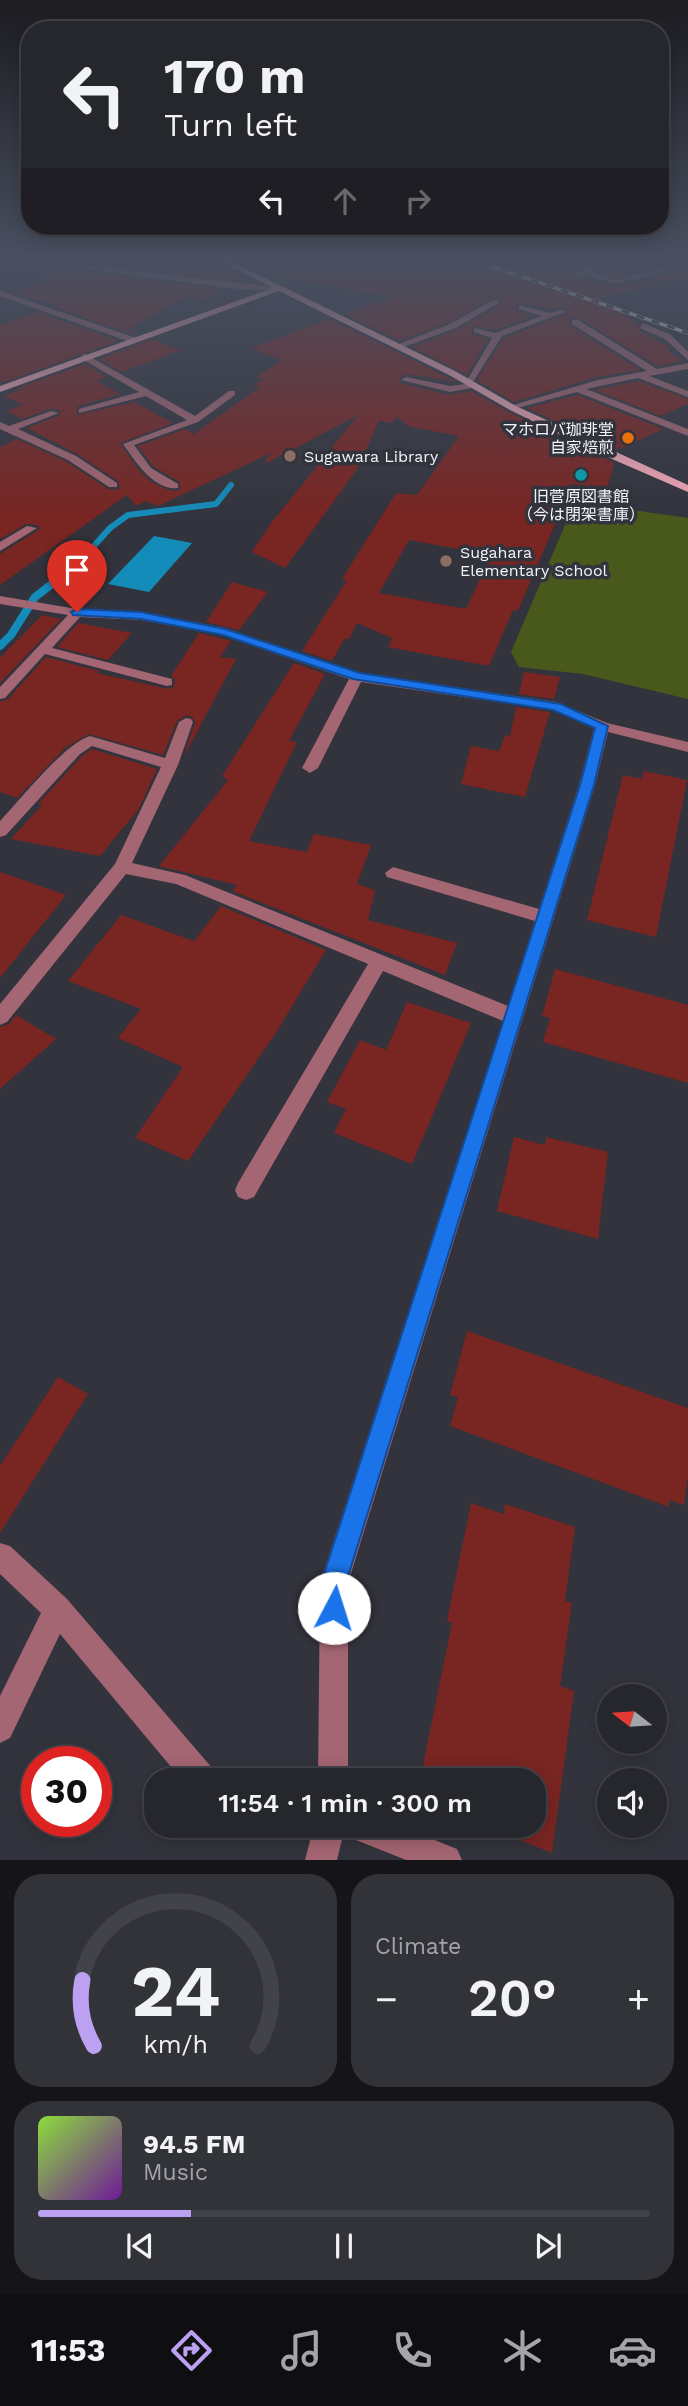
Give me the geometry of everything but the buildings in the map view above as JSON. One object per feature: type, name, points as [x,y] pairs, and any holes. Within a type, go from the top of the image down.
[{"type":"main road","points":[[0,389],[118,346]]},
{"type":"main road","points":[[398,346],[513,408],[688,489]]},
{"type":"street","points":[[406,380],[450,389],[472,384],[492,346]]},
{"type":"street","points":[[613,346],[655,372]]},
{"type":"street","points":[[85,358],[195,420]]},
{"type":"street","points":[[513,408],[577,389],[688,366]]},
{"type":"street","points":[[638,375],[688,394]]},
{"type":"street","points":[[577,389],[688,433]]},
{"type":"street","points":[[82,411],[146,393]]},
{"type":"street","points":[[174,486],[147,470],[128,444],[195,420],[232,393]]},
{"type":"street","points":[[4,427],[54,413]]},
{"type":"street","points":[[4,427],[58,447],[113,485]]},
{"type":"street","points":[[0,547],[31,528]]},
{"type":"street","points":[[0,600],[77,612],[141,616],[225,632],[358,677],[556,706],[602,726],[688,747]]},
{"type":"street","points":[[0,695],[77,612]]},
{"type":"street","points":[[44,650],[167,682]]},
{"type":"street","points":[[310,768],[358,677]]},
{"type":"street","points":[[0,1017],[122,867],[170,765],[186,722]]},
{"type":"street","points":[[333,1768],[334,1583],[587,785],[602,726]]},
{"type":"street","points":[[0,831],[75,751],[90,741],[170,765]]},
{"type":"street","points":[[122,867],[179,879],[513,1017]]},
{"type":"street","points":[[393,873],[545,917]]},
{"type":"street","points":[[246,1190],[379,961]]},
{"type":"street","points":[[0,1556],[57,1609],[192,1768]]},
{"type":"street","points":[[0,1728],[57,1609]]},
{"type":"street","points":[[321,1860],[327,1838]]},
{"type":"street","points":[[390,1838],[446,1860]]},
{"type":"green space","points":[[605,506],[688,518],[688,699],[583,674],[519,667],[511,652],[566,523],[579,525],[601,520]]},
{"type":"water","points":[[154,536],[192,543],[149,592],[108,584]]},
{"type":"waterway","points":[[77,565],[110,528],[128,515],[216,504],[231,485]]},
{"type":"waterway","points":[[0,646],[11,635],[35,597],[77,565]]},
{"type":"place","name":"マホロバ珈琲堂 自家焙煎","points":[[628,438]]},
{"type":"place","name":"Sugawara Library","points":[[290,456]]},
{"type":"place","name":"旧菅原図書館 （今は閉架書庫）","points":[[581,475]]},
{"type":"place","name":"Sugahara Elementary School","points":[[446,561]]},
{"type":"route","points":[[77,612],[141,616],[225,632],[358,677],[556,706],[602,726],[587,785],[334,1583],[334,1608]]}]
